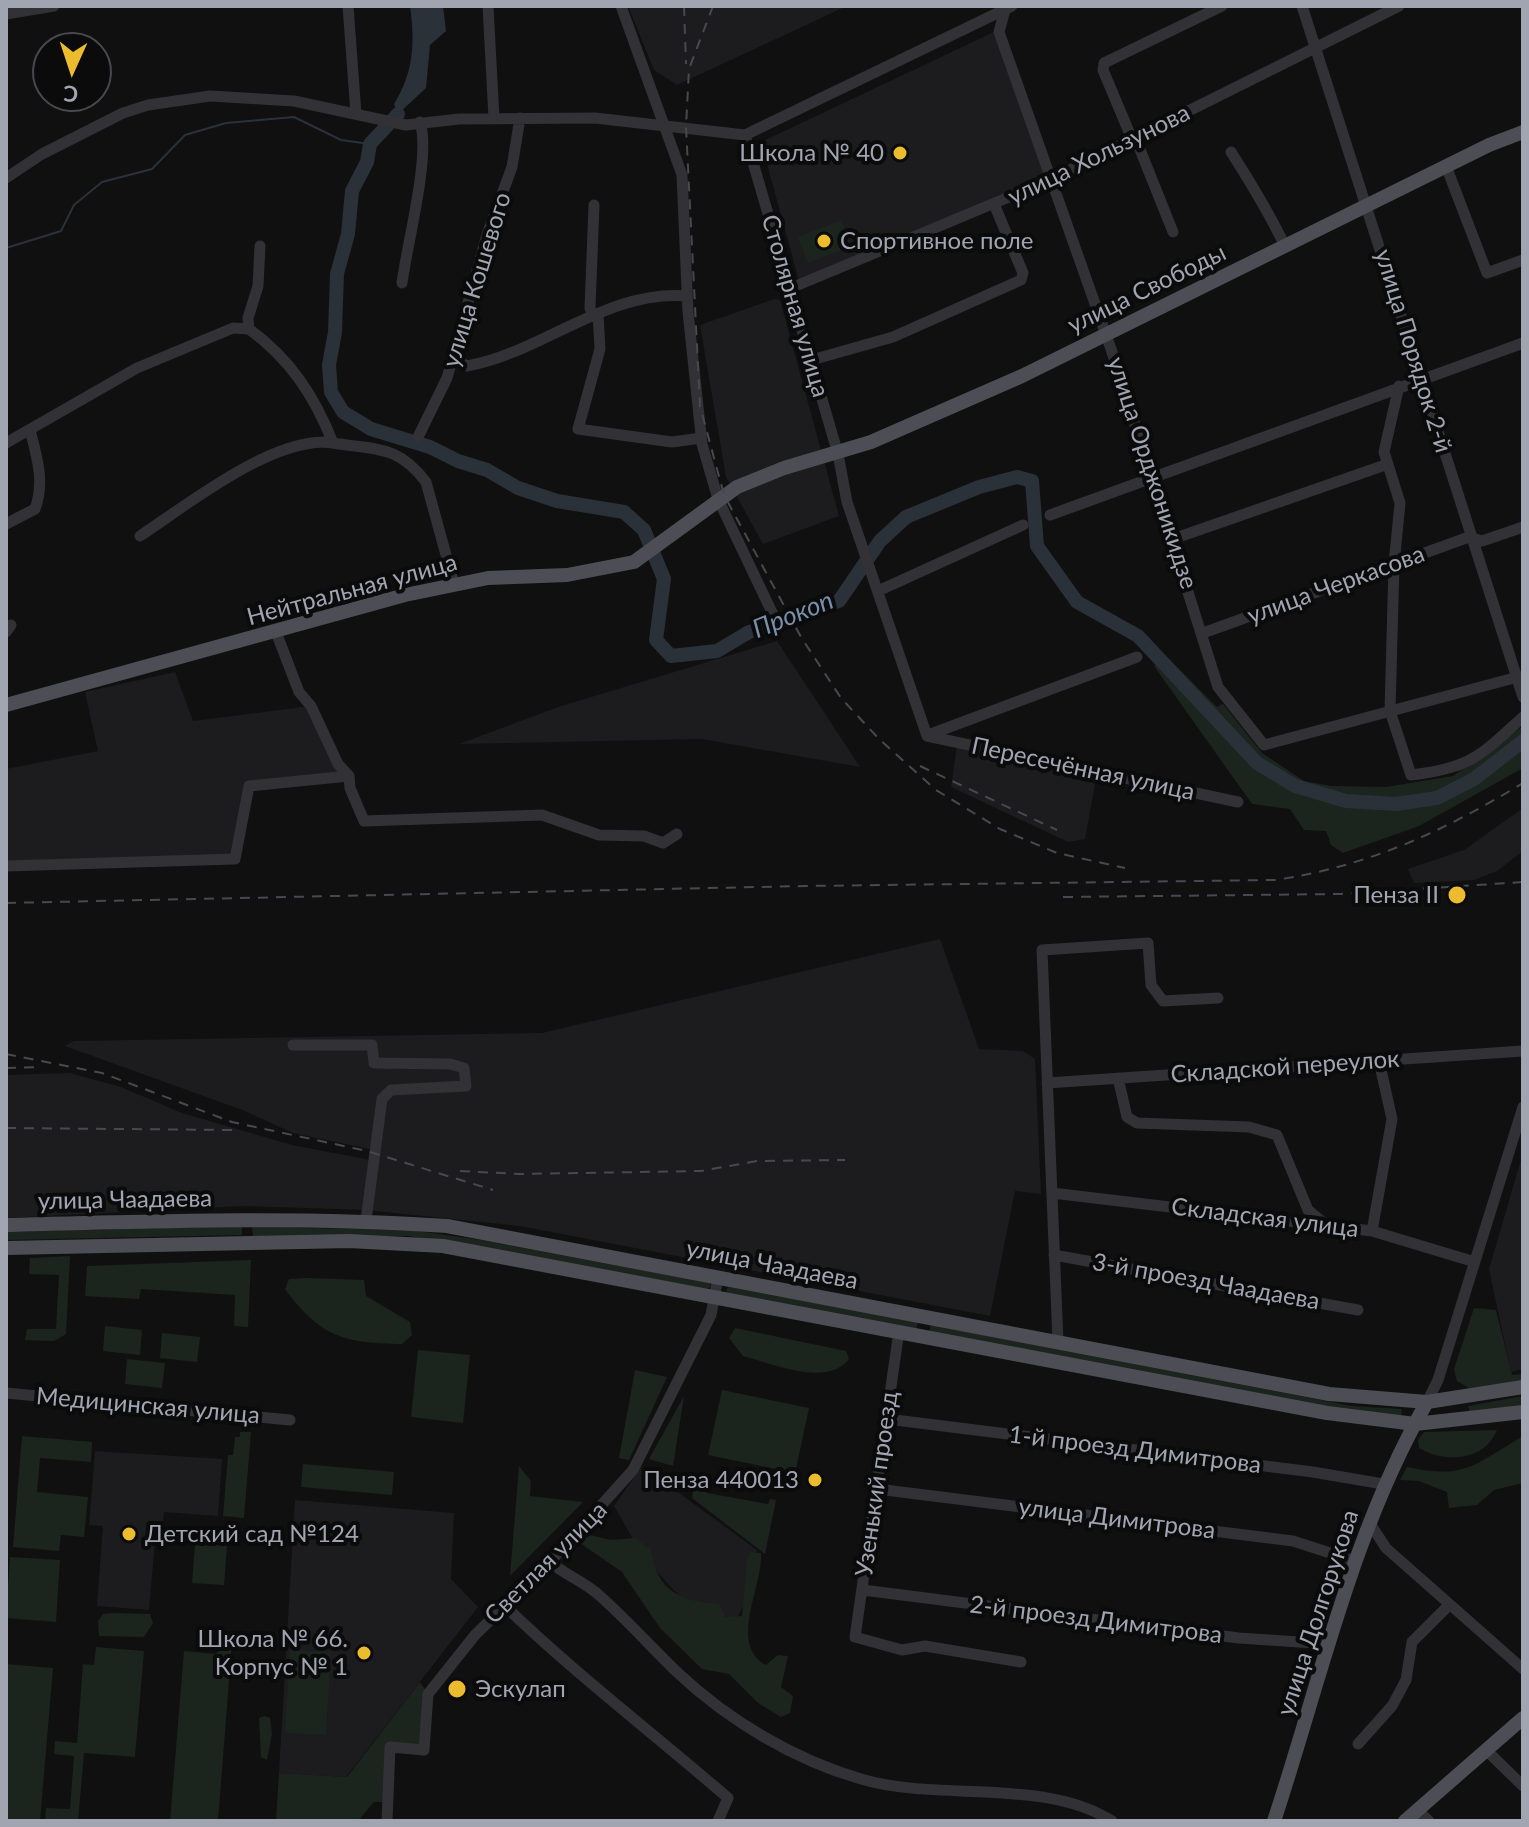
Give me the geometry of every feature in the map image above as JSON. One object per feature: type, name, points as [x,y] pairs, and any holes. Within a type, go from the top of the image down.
[{"type":"main road","name":"улица Свободы","points":[[784,468],[838,454],[1022,376],[1446,166],[1523,132]]},
{"type":"main road","name":"Нейтральная улица","points":[[6,705],[454,584],[488,578],[567,575],[634,562],[718,499],[784,468]]},
{"type":"main road","name":"улица Чаадаева","points":[[6,1225],[248,1218],[366,1220],[447,1226],[1329,1394],[1427,1402],[1523,1387]]},
{"type":"main road","name":"улица Чаадаева","points":[[6,1248],[349,1241],[443,1246],[1327,1413],[1415,1424],[1523,1412]]},
{"type":"main road","name":"улица Долгорукова","points":[[1274,1821],[1369,1522],[1383,1484],[1427,1402]]},
{"type":"main road","points":[[1405,1821],[1523,1718]]},
{"type":"street","points":[[6,14],[54,6]]},
{"type":"street","points":[[348,6],[356,114]]},
{"type":"street","points":[[488,6],[494,118]]},
{"type":"street","points":[[621,6],[682,175],[687,296],[701,438],[718,499],[776,622]]},
{"type":"street","points":[[1173,232],[1103,65],[1222,6]]},
{"type":"street","name":"улица Порядок 2-й","points":[[1302,6],[1368,205],[1514,678],[1523,697]]},
{"type":"street","name":"улица Хользунова","points":[[791,288],[1052,179],[1399,6]]},
{"type":"street","points":[[6,178],[91,127],[148,105],[210,96],[294,101],[391,122],[595,118],[745,135],[1008,8]]},
{"type":"street","name":"улица Орджоникидзе","points":[[1008,8],[999,32],[1106,334],[1218,687],[1264,745],[1390,711]]},
{"type":"street","name":"улица Кошевого","points":[[412,447],[447,378],[487,235],[512,167],[520,118]]},
{"type":"street","points":[[402,283],[420,171],[424,134],[420,122]]},
{"type":"street","name":"Столярная улица","points":[[745,135],[791,288],[808,361],[838,454],[847,502],[927,736]]},
{"type":"street","points":[[1231,152],[1249,183],[1262,197],[1285,246]]},
{"type":"street","points":[[1446,166],[1487,273],[1523,260]]},
{"type":"street","points":[[808,361],[893,337],[1021,280],[1023,273],[994,204]]},
{"type":"street","points":[[594,205],[595,314],[600,349],[578,429],[616,437],[672,442],[701,438]]},
{"type":"street","points":[[249,329],[248,318],[258,286],[260,246]]},
{"type":"street","points":[[452,357],[467,366],[487,363],[595,314],[668,294],[687,296]]},
{"type":"street","points":[[6,443],[137,368],[233,328],[249,329],[281,354],[298,374],[333,443]]},
{"type":"street","points":[[1050,515],[1523,343]]},
{"type":"street","points":[[1399,386],[1384,452],[1400,503],[1394,564],[1390,711],[1411,775],[1451,770],[1481,755],[1523,717]]},
{"type":"street","points":[[6,524],[35,509],[38,502],[41,469],[30,430]]},
{"type":"street","points":[[140,536],[227,476],[316,440],[412,447],[426,482],[454,584]]},
{"type":"street","points":[[1173,539],[1388,464]]},
{"type":"street","points":[[878,591],[1023,525]]},
{"type":"street","name":"улица Черкасова","points":[[1203,633],[1469,537],[1482,541],[1523,527]]},
{"type":"street","points":[[276,632],[299,692],[311,706],[338,764],[349,776],[350,788],[364,821],[542,815],[599,835],[644,836],[663,843],[677,834]]},
{"type":"street","points":[[927,736],[1137,657]]},
{"type":"street","points":[[1390,711],[1514,678]]},
{"type":"street","name":"Пересечённая улица","points":[[927,736],[1238,802]]},
{"type":"street","points":[[6,866],[235,859],[249,786],[349,776]]},
{"type":"street","points":[[1058,1342],[1042,950],[1148,943],[1151,985],[1163,1001],[1218,998]]},
{"type":"street","points":[[293,1045],[372,1045],[374,1063],[450,1064],[464,1068],[466,1086],[391,1090],[382,1099],[366,1220]]},
{"type":"street","name":"Складской переулок","points":[[1047,1083],[1523,1051]]},
{"type":"street","points":[[1372,1231],[1392,1119],[1379,1061]]},
{"type":"street","points":[[1118,1078],[1127,1117],[1137,1123],[1249,1127],[1277,1135],[1308,1210],[1326,1224]]},
{"type":"street","points":[[1427,1402],[1523,1107]]},
{"type":"street","name":"Складская улица","points":[[1052,1193],[1372,1231],[1475,1262]]},
{"type":"street","name":"3-й проезд Чаадаева","points":[[1054,1255],[1358,1310]]},
{"type":"street","name":"Светлая улица","points":[[387,1821],[390,1747],[424,1750],[428,1694],[503,1604],[550,1562],[633,1470],[711,1315],[718,1277]]},
{"type":"street","name":"Узенький проезд","points":[[899,1331],[855,1637],[902,1650],[925,1646],[1021,1662]]},
{"type":"street","name":"Медицинская улица","points":[[6,1393],[290,1420]]},
{"type":"street","name":"1-й проезд Димитрова","points":[[887,1419],[1313,1472],[1383,1484]]},
{"type":"street","name":"улица Димитрова","points":[[877,1489],[1293,1541],[1355,1561]]},
{"type":"street","points":[[1369,1522],[1386,1548],[1448,1606],[1523,1669]]},
{"type":"street","points":[[550,1562],[568,1577],[597,1593],[681,1676],[783,1751],[864,1780],[938,1791],[1009,1792],[1095,1810],[1112,1821]]},
{"type":"street","name":"2-й проезд Димитрова","points":[[863,1590],[1239,1638],[1329,1644]]},
{"type":"street","points":[[503,1604],[556,1655],[594,1682],[728,1798],[718,1821]]},
{"type":"street","points":[[1358,1744],[1392,1706],[1406,1680],[1412,1642],[1448,1606]]},
{"type":"street","points":[[1486,1750],[1523,1786]]},
{"type":"street","points":[[1417,1810],[1429,1821]]},
{"type":"shaded area","points":[[410,6],[443,6],[446,31],[430,45],[426,88],[398,114],[394,104],[406,80],[411,56]]},
{"type":"shaded area","points":[[628,6],[847,6],[677,85],[654,70]]},
{"type":"shaded area","name":"Школа № 40","points":[[994,32],[1045,176],[799,281],[761,142]]},
{"type":"shaded area","name":"Спортивное поле","points":[[841,220],[851,246],[808,263],[798,237]]},
{"type":"shaded area","points":[[774,299],[780,300],[839,516],[763,544],[726,477],[700,325]]},
{"type":"shaded area","points":[[777,641],[860,767],[702,739],[459,744],[558,707]]},
{"type":"shaded area","points":[[1169,659],[1217,707],[1223,704],[1262,753],[1304,781],[1331,786],[1386,787],[1453,776],[1523,726],[1523,768],[1419,826],[1343,853],[1331,845],[1326,831],[1304,830],[1290,809],[1252,804],[1154,666]]},
{"type":"shaded area","points":[[175,672],[193,721],[311,706],[349,776],[249,786],[235,859],[6,863],[6,769],[98,751],[85,692]]},
{"type":"shaded area","points":[[957,746],[1097,774],[1085,839],[1068,842],[951,787]]},
{"type":"shaded area","points":[[1523,808],[1523,851],[1497,871],[1474,880],[1414,883],[1408,869],[1464,850]]},
{"type":"shaded area","points":[[940,939],[979,1049],[1023,1051],[1035,1059],[1041,1194],[1015,1191],[990,1316],[520,1226],[366,1210],[243,1206],[6,1218],[6,1075],[70,1073],[121,1087],[182,1113],[292,1145],[371,1160],[374,1150],[293,1133],[245,1111],[65,1046],[74,1041],[542,1033]]},
{"type":"shaded area","points":[[1523,1153],[1523,1369],[1511,1372],[1489,1269]]},
{"type":"shaded area","points":[[242,1226],[242,1235],[6,1240],[6,1232]]},
{"type":"shaded area","points":[[252,1227],[410,1230],[481,1240],[710,1283],[710,1287],[409,1236],[253,1236]]},
{"type":"shaded area","points":[[70,1256],[66,1334],[54,1341],[25,1340],[27,1329],[56,1329],[59,1275],[29,1274],[30,1258]]},
{"type":"shaded area","points":[[251,1260],[248,1327],[234,1326],[235,1295],[141,1289],[139,1299],[85,1296],[87,1266]]},
{"type":"shaded area","points":[[289,1279],[364,1280],[366,1296],[410,1322],[412,1335],[402,1344],[364,1342],[322,1327],[285,1289]]},
{"type":"shaded area","points":[[729,1287],[918,1322],[916,1330],[728,1294],[726,1290]]},
{"type":"shaded area","points":[[1474,1308],[1496,1310],[1512,1375],[1522,1374],[1523,1382],[1469,1388],[1457,1381],[1454,1369]]},
{"type":"shaded area","points":[[931,1325],[1352,1406],[1402,1409],[1401,1417],[1345,1411],[929,1332]]},
{"type":"shaded area","points":[[105,1326],[142,1330],[140,1355],[103,1351]]},
{"type":"shaded area","points":[[735,1328],[846,1351],[849,1359],[827,1372],[783,1368],[743,1356],[729,1338]]},
{"type":"shaded area","points":[[162,1333],[200,1337],[197,1362],[160,1358]]},
{"type":"shaded area","points":[[418,1350],[470,1355],[463,1423],[411,1417]]},
{"type":"shaded area","points":[[127,1359],[165,1363],[162,1388],[125,1384]]},
{"type":"shaded area","points":[[635,1370],[667,1377],[629,1460],[619,1458]]},
{"type":"shaded area","points":[[722,1390],[809,1408],[795,1473],[708,1455]]},
{"type":"shaded area","points":[[684,1396],[673,1466],[649,1459]]},
{"type":"shaded area","points":[[1523,1396],[1523,1406],[1470,1413],[1468,1406]]},
{"type":"shaded area","points":[[1497,1430],[1483,1448],[1462,1457],[1440,1456],[1419,1448],[1418,1440],[1424,1432]]},
{"type":"shaded area","points":[[240,1432],[251,1432],[244,1518],[223,1516],[228,1455],[233,1455],[235,1437],[240,1437]]},
{"type":"shaded area","points":[[22,1436],[92,1442],[91,1462],[40,1458],[37,1492],[88,1497],[84,1537],[61,1535],[59,1551],[13,1547]]},
{"type":"shaded area","points":[[1523,1436],[1523,1483],[1494,1490],[1477,1505],[1449,1508],[1447,1492],[1419,1481],[1400,1480],[1407,1467],[1443,1472],[1469,1467]]},
{"type":"shaded area","name":"Детский сад №124","points":[[95,1451],[222,1459],[218,1516],[164,1512],[162,1530],[156,1530],[149,1610],[97,1606],[103,1526],[89,1525]]},
{"type":"shaded area","points":[[303,1464],[394,1472],[392,1495],[301,1487]]},
{"type":"shaded area","points":[[519,1466],[531,1481],[530,1496],[583,1502],[510,1576]]},
{"type":"shaded area","points":[[642,1466],[757,1550],[753,1593],[730,1627],[683,1600],[644,1558],[614,1506]]},
{"type":"shaded area","points":[[694,1484],[708,1487],[707,1493],[768,1504],[770,1499],[776,1500],[765,1554],[692,1498]]},
{"type":"shaded area","name":"Школа № 66. Корпус № 1","points":[[295,1500],[454,1513],[451,1579],[478,1607],[346,1777],[279,1773]]},
{"type":"shaded area","points":[[196,1532],[228,1534],[224,1585],[192,1583]]},
{"type":"shaded area","points":[[582,1533],[610,1540],[635,1538],[651,1550],[658,1575],[665,1584],[682,1597],[719,1604],[725,1617],[742,1616],[748,1558],[750,1552],[761,1553],[748,1629],[749,1643],[755,1656],[766,1665],[778,1655],[788,1656],[781,1687],[793,1696],[790,1713],[781,1717],[758,1703],[729,1674],[702,1669],[660,1628],[622,1572],[580,1543]]},
{"type":"shaded area","points":[[10,1557],[60,1560],[56,1622],[6,1618]]},
{"type":"shaded area","points":[[103,1614],[150,1614],[153,1623],[144,1637],[99,1636],[98,1621]]},
{"type":"shaded area","points":[[232,1643],[218,1821],[170,1821],[184,1651],[215,1654]]},
{"type":"shaded area","points":[[96,1647],[144,1651],[135,1757],[84,1753],[78,1821],[45,1821],[46,1808],[70,1809],[74,1756],[54,1754],[55,1741],[77,1743],[83,1664],[94,1665]]},
{"type":"shaded area","points":[[290,1650],[331,1652],[326,1735],[285,1733]]},
{"type":"shaded area","points":[[6,1664],[53,1668],[40,1821],[6,1821]]},
{"type":"shaded area","points":[[420,1682],[428,1694],[424,1750],[391,1748],[388,1802],[374,1802],[358,1821],[276,1821],[279,1773],[347,1777]]},
{"type":"shaded area","points":[[259,1718],[270,1718],[272,1734],[267,1760],[261,1757]]},
{"type":"waterway","name":"Прокоп","points":[[398,114],[370,144],[367,162],[352,191],[348,234],[337,274],[335,332],[329,365],[331,392],[343,412],[371,429],[430,447],[458,461],[487,470],[518,488],[557,501],[624,512],[644,530],[664,579],[656,640],[671,656],[717,651],[749,632],[839,601],[880,541],[906,517],[979,487],[1017,477],[1032,481],[1037,546],[1077,602],[1138,636],[1257,763],[1295,786],[1346,801],[1396,804],[1437,798],[1474,779],[1523,741]]},
{"type":"waterway","points":[[6,248],[61,231],[74,205],[102,182],[152,169],[185,135],[226,123],[294,117],[341,140],[370,144]]},
{"type":"railway","points":[[684,6],[686,64]]},
{"type":"railway","points":[[713,6],[689,69],[686,127],[700,406],[724,495],[801,637],[841,698],[880,740],[936,790],[1000,829],[1057,853],[1125,868]]},
{"type":"railway","points":[[920,766],[1057,830]]},
{"type":"railway","points":[[6,903],[805,886],[1275,880],[1342,866],[1404,845],[1463,817],[1523,783]]},
{"type":"railway","points":[[1063,897],[1341,894],[1523,882]]},
{"type":"railway","points":[[6,1054],[102,1073],[232,1122],[367,1151],[493,1190]]},
{"type":"railway","points":[[6,1068],[39,1067]]},
{"type":"railway","points":[[6,1128],[234,1130]]},
{"type":"railway","points":[[460,1171],[519,1174],[701,1171],[757,1161],[845,1160]]},
{"type":"place","name":"Школа № 40","points":[[900,153]]},
{"type":"place","name":"Спортивное поле","points":[[824,241]]},
{"type":"place","name":"Пенза II","points":[[1457,895]]},
{"type":"place","name":"Пенза 440013","points":[[815,1480]]},
{"type":"place","name":"Детский сад №124","points":[[129,1534]]},
{"type":"place","name":"Школа № 66. Корпус № 1","points":[[364,1653]]},
{"type":"place","name":"Эскулап","points":[[457,1689]]}]
